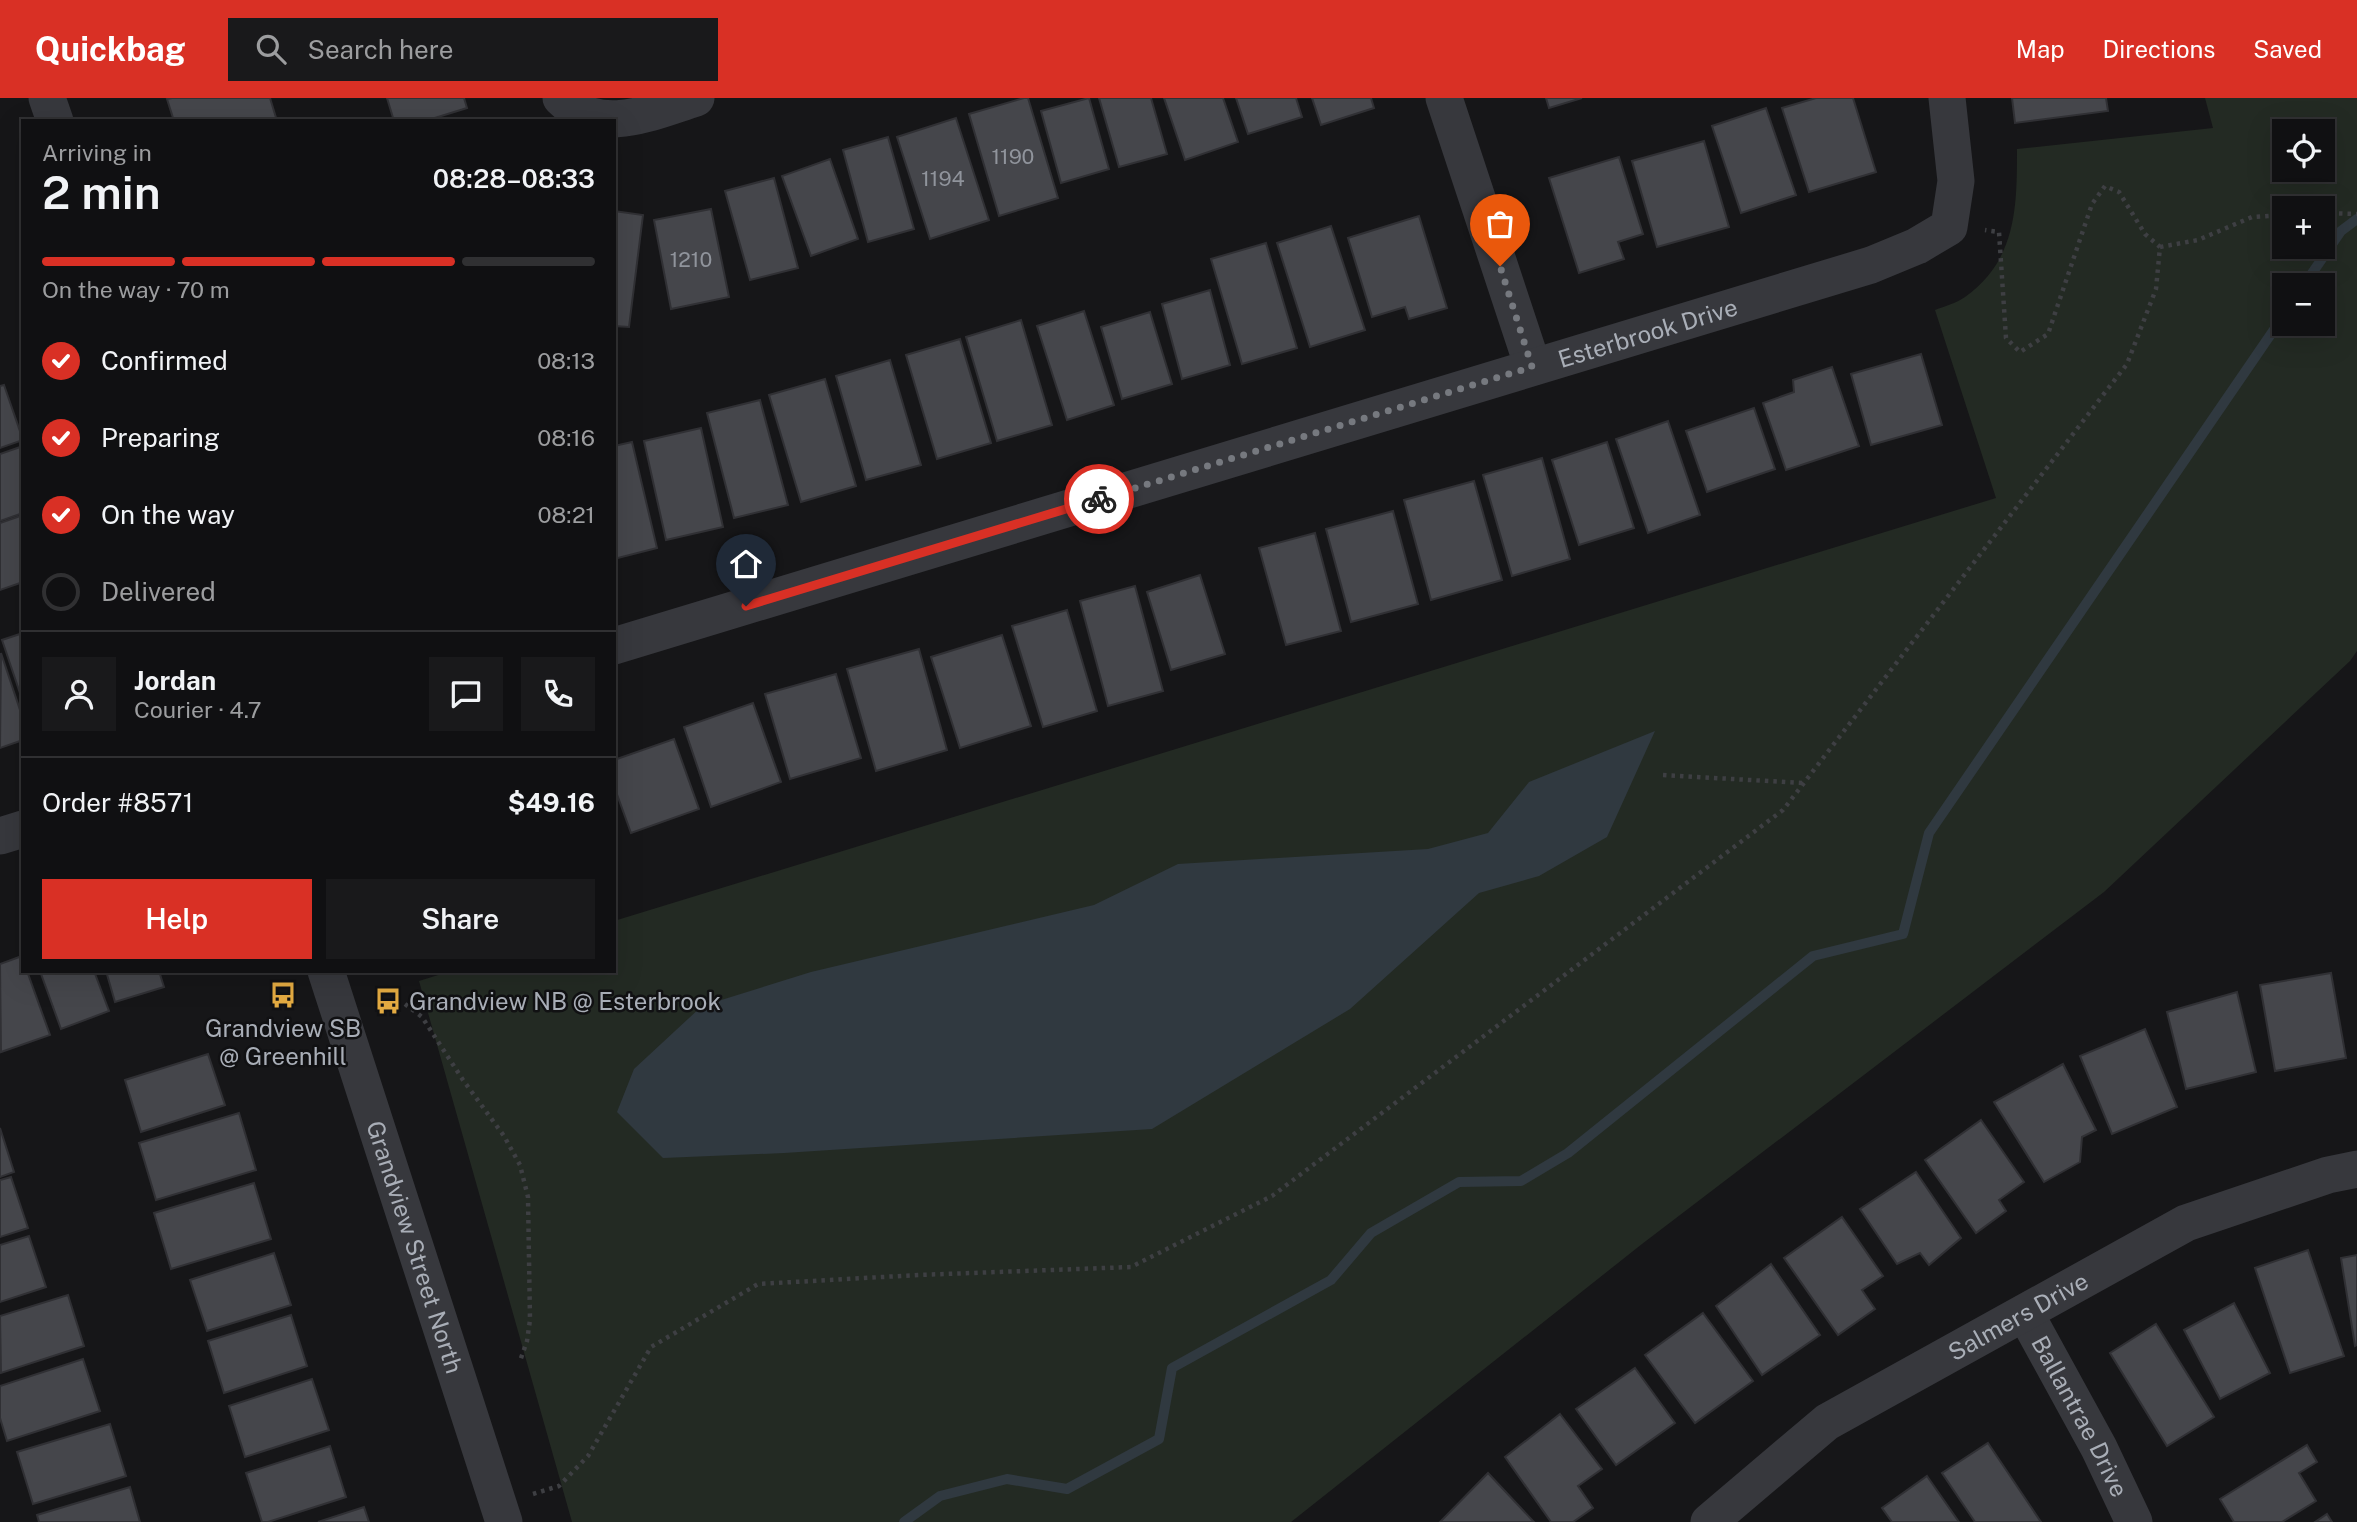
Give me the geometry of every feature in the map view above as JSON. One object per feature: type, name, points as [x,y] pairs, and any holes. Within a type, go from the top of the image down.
[{"type":"street","points":[[47,98],[54,119]]},
{"type":"street","points":[[561,98],[572,109],[592,117],[611,119],[635,117],[696,98]]},
{"type":"street","points":[[1444,98],[1532,367]]},
{"type":"street","points":[[1947,98],[1956,181],[1949,227]]},
{"type":"street","name":"Esterbrook Drive","points":[[616,645],[1871,265],[1917,246],[1949,227]]},
{"type":"street","points":[[0,836],[21,830]]},
{"type":"street","name":"Grandview Street North","points":[[327,973],[502,1513]]},
{"type":"street","name":"Salmers Drive","points":[[1709,1522],[1827,1422],[2186,1223],[2328,1175],[2357,1169]]},
{"type":"street","name":"Ballantrae Drive","points":[[2025,1313],[2099,1448],[2134,1522]]},
{"type":"path","points":[[1949,227],[1999,232],[2006,338],[2020,352],[2048,334],[2092,204],[2105,186],[2119,192],[2145,234],[2160,247]]},
{"type":"path","points":[[2335,213],[2357,214]]},
{"type":"path","points":[[2160,247],[2198,240],[2252,217],[2272,216]]},
{"type":"path","points":[[502,1513],[559,1486],[588,1456],[652,1347],[758,1284],[1130,1267],[1272,1196],[1783,810],[2127,363],[2156,289],[2160,247]]},
{"type":"path","points":[[1663,775],[1802,783]]},
{"type":"path","points":[[405,1004],[422,1017],[504,1136],[520,1165],[528,1196],[530,1320],[520,1361]]},
{"type":"shaded area","points":[[2205,98],[2357,98],[2357,651],[2350,661],[2104,892],[1642,1244],[1291,1522],[572,1522],[419,981],[445,973],[616,973],[616,920],[1996,498],[1935,310],[1962,299],[1982,282],[1995,266],[2011,230],[2016,191],[2017,149],[2213,128]]},
{"type":"shaded area","points":[[1655,731],[1607,837],[1539,876],[1479,893],[1350,1009],[1152,1129],[784,1153],[663,1158],[617,1112],[634,1069],[702,1006],[811,972],[1094,905],[1178,864],[1428,849],[1488,833],[1529,782]]},
{"type":"building","points":[[270,98],[276,119],[173,119],[167,99]]},
{"type":"building","points":[[387,98],[464,98],[467,108],[431,119],[393,119]]},
{"type":"building","points":[[1028,98],[1058,198],[999,216],[969,114]]},
{"type":"building","points":[[1089,98],[1109,169],[1061,183],[1041,111]]},
{"type":"building","points":[[1099,98],[1151,98],[1167,154],[1119,167]]},
{"type":"building","points":[[1164,98],[1223,98],[1238,142],[1185,160]]},
{"type":"building","points":[[1236,98],[1296,98],[1302,117],[1248,134]]},
{"type":"building","points":[[1312,98],[1371,98],[1374,108],[1321,125]]},
{"type":"building","points":[[1546,98],[1582,98],[1549,108]]},
{"type":"building","points":[[1816,98],[1853,98],[1876,172],[1809,192],[1782,108]]},
{"type":"building","points":[[2012,98],[2106,98],[2108,111],[2015,123]]},
{"type":"building","points":[[1766,108],[1796,195],[1741,213],[1712,126]]},
{"type":"building","points":[[956,118],[989,220],[930,239],[897,137]]},
{"type":"building","points":[[888,137],[914,229],[868,242],[843,150]]},
{"type":"building","points":[[1704,141],[1729,227],[1657,247],[1632,161]]},
{"type":"building","points":[[1619,157],[1643,234],[1618,242],[1624,259],[1579,273],[1549,178]]},
{"type":"building","points":[[830,159],[858,239],[811,256],[782,176]]},
{"type":"building","points":[[774,178],[798,268],[750,280],[725,191]]},
{"type":"building","points":[[711,209],[729,297],[671,309],[654,220]]},
{"type":"building","points":[[616,211],[643,215],[629,327],[616,326]]},
{"type":"building","points":[[1419,216],[1447,308],[1409,319],[1405,307],[1372,317],[1348,238]]},
{"type":"building","points":[[1331,226],[1365,330],[1310,347],[1277,243]]},
{"type":"building","points":[[1266,243],[1297,348],[1242,364],[1211,259]]},
{"type":"building","points":[[1210,290],[1230,365],[1182,379],[1162,304]]},
{"type":"building","points":[[1084,311],[1114,405],[1067,420],[1037,326]]},
{"type":"building","points":[[1150,312],[1172,384],[1122,399],[1101,327]]},
{"type":"building","points":[[1021,320],[1052,425],[997,441],[966,337]]},
{"type":"building","points":[[960,339],[991,443],[937,459],[906,355]]},
{"type":"building","points":[[1921,354],[1942,425],[1871,445],[1851,374]]},
{"type":"building","points":[[890,360],[921,465],[866,480],[836,376]]},
{"type":"building","points":[[1832,367],[1859,446],[1786,470],[1763,403],[1794,392],[1793,380]]},
{"type":"building","points":[[825,379],[856,486],[801,502],[769,395]]},
{"type":"building","points":[[4,385],[21,441],[0,448],[0,386]]},
{"type":"building","points":[[760,400],[788,505],[734,518],[707,413]]},
{"type":"building","points":[[1754,408],[1775,469],[1707,492],[1686,431]]},
{"type":"building","points":[[1668,421],[1700,515],[1648,533],[1616,439]]},
{"type":"building","points":[[701,428],[723,527],[666,540],[644,441]]},
{"type":"building","points":[[632,442],[657,548],[616,558],[616,446]]},
{"type":"building","points":[[1607,442],[1634,528],[1579,545],[1552,460]]},
{"type":"building","points":[[21,447],[21,514],[0,521],[0,454]]},
{"type":"building","points":[[1542,458],[1570,559],[1512,576],[1483,475]]},
{"type":"building","points":[[1474,481],[1502,580],[1431,600],[1404,500]]},
{"type":"building","points":[[1393,511],[1418,604],[1351,622],[1326,529]]},
{"type":"building","points":[[21,516],[21,583],[0,590],[0,523]]},
{"type":"building","points":[[1315,533],[1341,631],[1286,645],[1259,548]]},
{"type":"building","points":[[1200,575],[1225,654],[1171,670],[1147,592]]},
{"type":"building","points":[[1135,586],[1163,691],[1108,706],[1080,601]]},
{"type":"building","points":[[1067,610],[1097,711],[1043,727],[1012,626]]},
{"type":"building","points":[[21,634],[21,696],[2,640]]},
{"type":"building","points":[[1002,635],[1031,726],[960,748],[931,657]]},
{"type":"building","points":[[919,649],[947,750],[876,771],[847,669]]},
{"type":"building","points":[[1,653],[21,713],[21,741],[0,748]]},
{"type":"building","points":[[836,674],[861,758],[790,779],[765,694]]},
{"type":"building","points":[[753,703],[781,782],[711,807],[684,727]]},
{"type":"building","points":[[674,739],[699,809],[631,833],[616,792],[616,759]]},
{"type":"building","points":[[21,956],[21,973],[28,973],[50,1035],[1,1052],[0,964]]},
{"type":"building","points":[[41,973],[95,973],[109,1011],[61,1029]]},
{"type":"building","points":[[107,973],[160,973],[164,987],[115,1002]]},
{"type":"building","points":[[2331,973],[2346,1058],[2275,1071],[2260,985]]},
{"type":"building","points":[[2237,992],[2256,1072],[2186,1089],[2167,1012]]},
{"type":"building","points":[[2145,1029],[2177,1107],[2112,1134],[2080,1056]]},
{"type":"building","points":[[208,1054],[225,1105],[141,1132],[125,1080]]},
{"type":"building","points":[[2063,1064],[2096,1130],[2082,1137],[2080,1162],[2044,1182],[1994,1102]]},
{"type":"building","points":[[239,1113],[256,1170],[156,1200],[139,1143]]},
{"type":"building","points":[[1981,1120],[2024,1182],[1999,1200],[2006,1211],[1976,1233],[1925,1160]]},
{"type":"building","points":[[0,1128],[14,1172],[0,1177]]},
{"type":"building","points":[[1916,1172],[1961,1238],[1929,1265],[1920,1253],[1897,1264],[1860,1209]]},
{"type":"building","points":[[11,1177],[28,1228],[0,1237],[0,1180]]},
{"type":"building","points":[[254,1183],[271,1239],[171,1269],[154,1213]]},
{"type":"building","points":[[1842,1217],[1883,1276],[1862,1290],[1875,1309],[1838,1335],[1784,1258]]},
{"type":"building","points":[[29,1236],[46,1287],[0,1302],[0,1245]]},
{"type":"building","points":[[2308,1250],[2344,1356],[2290,1373],[2255,1268]]},
{"type":"building","points":[[274,1253],[291,1305],[207,1331],[190,1280]]},
{"type":"building","points":[[2357,1255],[2357,1345],[2355,1346],[2341,1258]]},
{"type":"building","points":[[1771,1264],[1820,1335],[1762,1375],[1716,1306]]},
{"type":"building","points":[[68,1295],[84,1346],[1,1373],[0,1316]]},
{"type":"building","points":[[2234,1303],[2270,1373],[2220,1399],[2184,1330]]},
{"type":"building","points":[[1703,1313],[1753,1381],[1695,1423],[1645,1355]]},
{"type":"building","points":[[291,1315],[307,1366],[224,1393],[208,1341]]},
{"type":"building","points":[[2156,1324],[2214,1417],[2167,1446],[2110,1353]]},
{"type":"building","points":[[83,1359],[100,1411],[7,1441],[0,1418],[0,1386]]},
{"type":"building","points":[[1635,1368],[1675,1423],[1616,1465],[1576,1409]]},
{"type":"building","points":[[312,1379],[329,1430],[245,1457],[229,1406]]},
{"type":"building","points":[[1560,1414],[1602,1469],[1578,1486],[1593,1508],[1573,1522],[1551,1522],[1505,1457]]},
{"type":"building","points":[[110,1424],[126,1476],[33,1504],[17,1452]]},
{"type":"building","points":[[1988,1443],[2041,1522],[1975,1522],[1942,1473]]},
{"type":"building","points":[[2307,1445],[2317,1462],[2299,1473],[2316,1501],[2282,1522],[2234,1522],[2220,1499]]},
{"type":"building","points":[[330,1446],[346,1497],[262,1522],[246,1473]]},
{"type":"building","points":[[1488,1473],[1534,1522],[1440,1522]]},
{"type":"building","points":[[1927,1476],[1959,1522],[1892,1522],[1882,1508]]},
{"type":"building","points":[[130,1487],[140,1522],[39,1522],[37,1515]]},
{"type":"building","points":[[364,1507],[369,1522],[318,1522]]},
{"type":"building","points":[[2327,1514],[2332,1522],[2315,1522]]},
{"type":"waterway","points":[[2312,273],[2341,231],[2357,219]]},
{"type":"waterway","points":[[904,1522],[940,1496],[1007,1479],[1067,1489],[1159,1439],[1172,1368],[1331,1280],[1371,1233],[1459,1182],[1521,1181],[1568,1153],[1813,956],[1903,934],[1929,833],[2272,333]]},
{"type":"way so far","points":[[1099,499],[1532,367],[1500,266]]},
{"type":"place","name":"Grandview SB @ Greenhill","points":[[283,995]]},
{"type":"place","name":"Grandview NB @ Esterbrook","points":[[388,1001]]},
{"type":"route","points":[[746,606],[1099,499]]}]
